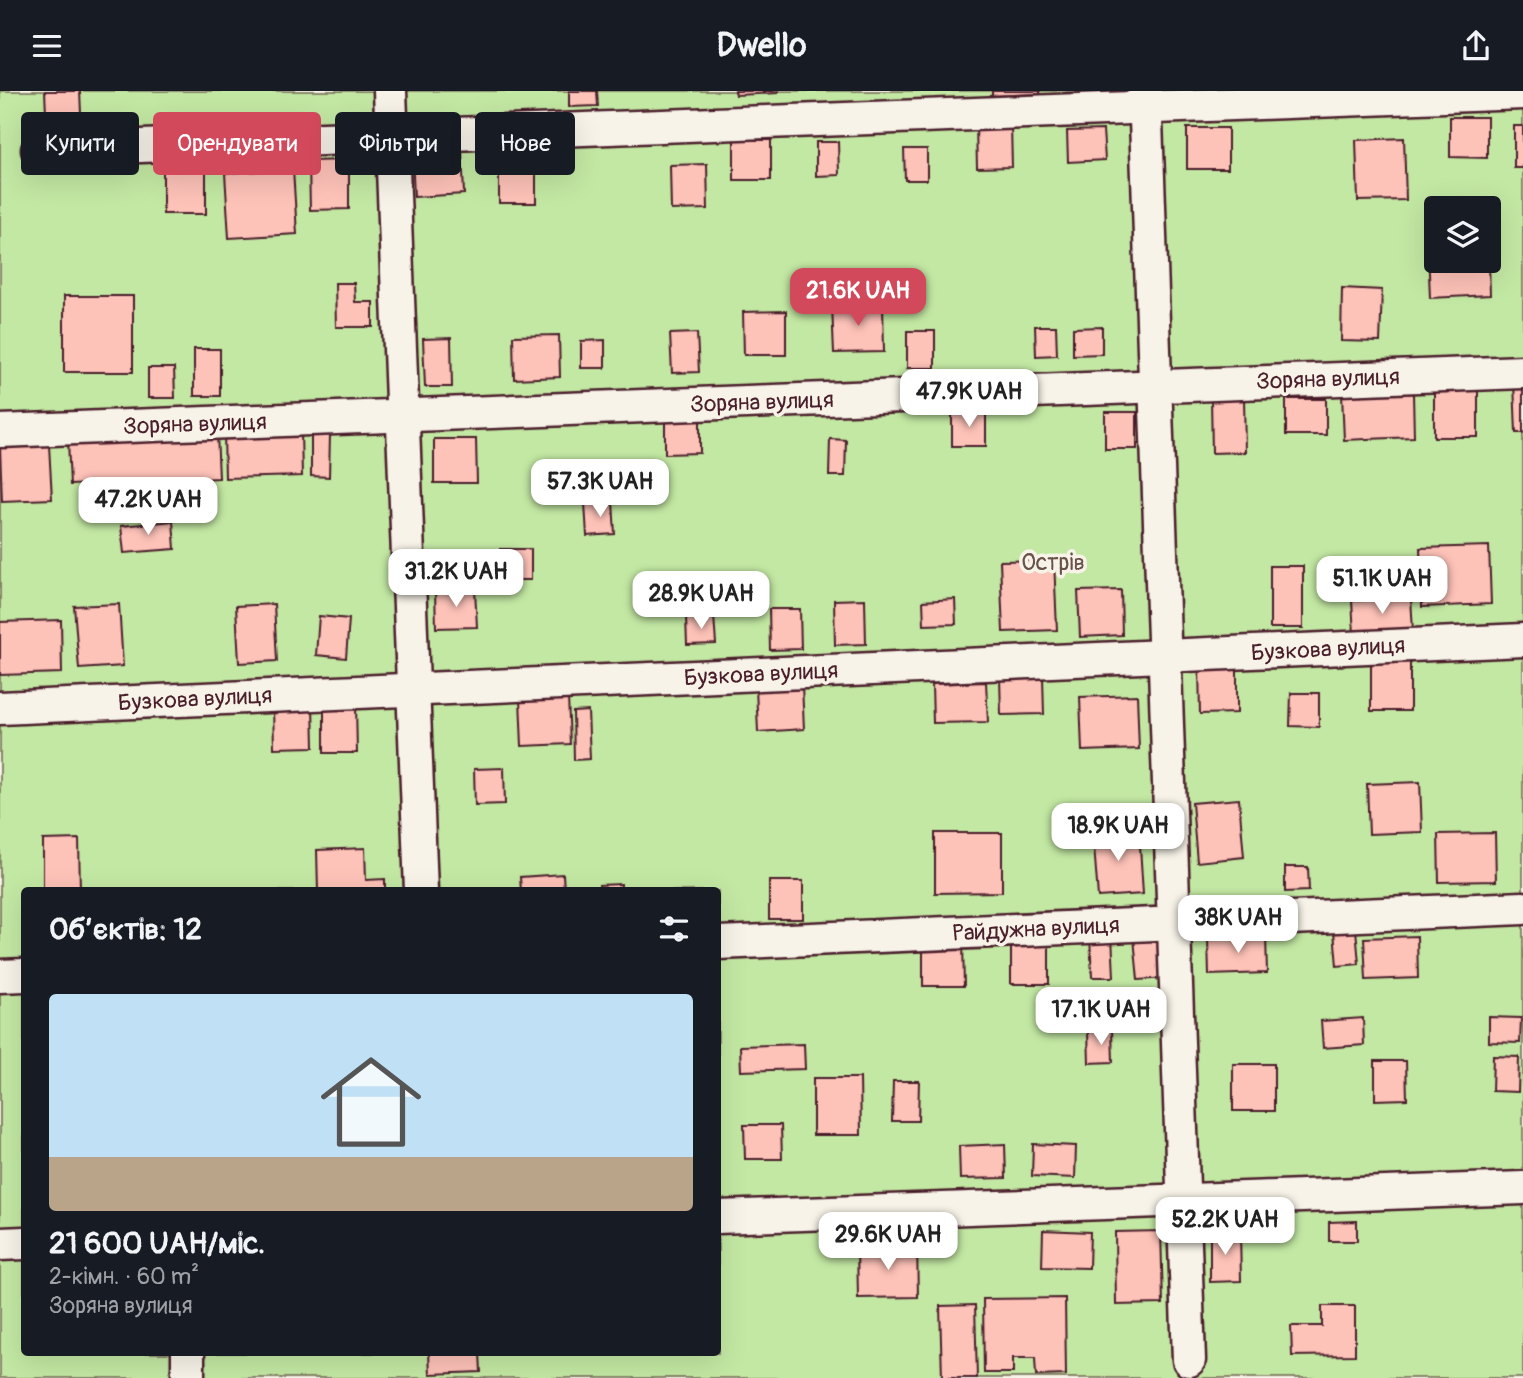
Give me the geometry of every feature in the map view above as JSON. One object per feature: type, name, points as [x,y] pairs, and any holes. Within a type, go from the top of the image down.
[{"type":"street","points":[[390,91],[390,112]]},
{"type":"street","points":[[461,133],[1145,99],[1523,93]]},
{"type":"street","points":[[1145,99],[1189,1360]]},
{"type":"street","points":[[139,145],[335,138]]},
{"type":"street","points":[[393,175],[421,887]]},
{"type":"street","name":"Зоряна вулиця","points":[[0,431],[1523,372]]},
{"type":"street","name":"Бузкова вулиця","points":[[0,708],[1523,640]]},
{"type":"street","name":"Райдужна вулиця","points":[[721,943],[1523,908]]},
{"type":"street","points":[[0,976],[21,975]]},
{"type":"street","points":[[721,1217],[1523,1188]]},
{"type":"street","points":[[0,1244],[21,1243]]},
{"type":"street","points":[[188,1356],[188,1378]]},
{"type":"green space","name":"Острів","points":[[0,91],[1523,91],[1523,1378],[0,1378]]},
{"type":"building","points":[[45,91],[80,91],[81,112],[46,112]]},
{"type":"building","points":[[569,91],[597,91],[598,106],[569,107]]},
{"type":"building","points":[[735,91],[778,91],[778,93],[736,95]]},
{"type":"building","points":[[992,91],[1040,91],[1040,94],[992,96]]},
{"type":"building","points":[[1450,117],[1487,117],[1487,158],[1450,157]]},
{"type":"building","points":[[1011,124],[1012,167],[977,168],[976,125]]},
{"type":"building","points":[[1514,126],[1523,126],[1523,168],[1514,168]]},
{"type":"building","points":[[1187,128],[1228,128],[1228,169],[1187,169]]},
{"type":"building","points":[[1103,130],[1105,160],[1068,162],[1067,131]]},
{"type":"building","points":[[1404,138],[1406,200],[1358,201],[1356,140]]},
{"type":"building","points":[[734,140],[771,140],[771,180],[734,180]]},
{"type":"building","points":[[816,142],[838,142],[839,175],[816,176]]},
{"type":"building","points":[[904,149],[927,149],[927,180],[905,180]]},
{"type":"building","points":[[461,150],[464,194],[414,197],[413,175],[461,175]]},
{"type":"building","points":[[335,160],[335,175],[349,175],[349,209],[310,210],[309,175],[321,175],[321,161]]},
{"type":"building","points":[[707,164],[708,209],[671,210],[670,165]]},
{"type":"building","points":[[163,175],[206,175],[206,214],[163,214]]},
{"type":"building","points":[[225,175],[293,175],[297,234],[229,238]]},
{"type":"building","points":[[499,175],[536,175],[536,203],[499,203]]},
{"type":"building","points":[[1429,273],[1489,273],[1490,295],[1430,298]]},
{"type":"building","points":[[335,283],[354,283],[355,302],[373,302],[373,327],[336,327]]},
{"type":"building","points":[[1342,288],[1382,290],[1380,342],[1341,341]]},
{"type":"building","points":[[64,296],[133,296],[133,372],[64,372]]},
{"type":"building","points":[[883,304],[884,352],[834,353],[832,305]]},
{"type":"building","points":[[786,311],[786,355],[744,355],[743,312]]},
{"type":"building","points":[[1035,326],[1056,326],[1057,355],[1036,356]]},
{"type":"building","points":[[1102,327],[1102,354],[1073,355],[1073,328]]},
{"type":"building","points":[[907,331],[935,331],[935,368],[907,368]]},
{"type":"building","points":[[697,333],[699,372],[672,373],[670,334]]},
{"type":"building","points":[[559,335],[560,377],[514,379],[513,336]]},
{"type":"building","points":[[451,338],[452,387],[425,387],[423,339]]},
{"type":"building","points":[[605,340],[605,368],[581,368],[581,341]]},
{"type":"building","points":[[194,349],[220,349],[220,396],[194,396]]},
{"type":"building","points":[[148,368],[174,368],[175,398],[148,398]]},
{"type":"building","points":[[1514,382],[1523,382],[1523,433],[1516,433]]},
{"type":"building","points":[[1434,390],[1478,390],[1478,437],[1434,437]]},
{"type":"building","points":[[1413,393],[1414,437],[1344,440],[1342,394]]},
{"type":"building","points":[[1244,397],[1245,452],[1212,453],[1211,398]]},
{"type":"building","points":[[1286,399],[1326,399],[1326,435],[1286,435]]},
{"type":"building","points":[[952,412],[986,412],[986,446],[952,446]]},
{"type":"building","points":[[1105,412],[1137,412],[1137,449],[1105,449]]},
{"type":"building","points":[[665,420],[700,420],[700,453],[665,454]]},
{"type":"building","points":[[301,431],[302,476],[225,478],[224,432]]},
{"type":"building","points":[[217,433],[219,478],[70,485],[68,440]]},
{"type":"building","points":[[311,435],[330,435],[329,477],[311,476]]},
{"type":"building","points":[[434,439],[476,439],[477,483],[434,483]]},
{"type":"building","points":[[830,439],[846,440],[845,476],[829,476]]},
{"type":"building","points":[[49,445],[52,499],[2,501],[0,447]]},
{"type":"building","points":[[613,502],[615,534],[587,536],[585,503]]},
{"type":"building","points":[[173,521],[175,549],[124,553],[121,526]]},
{"type":"building","points":[[1489,546],[1491,604],[1422,607],[1420,548]]},
{"type":"building","points":[[500,549],[531,549],[531,580],[500,580]]},
{"type":"building","points":[[1054,560],[1057,630],[1003,632],[1000,561]]},
{"type":"building","points":[[1270,566],[1303,566],[1303,628],[1270,628]]},
{"type":"building","points":[[475,589],[477,627],[436,628],[435,591]]},
{"type":"building","points":[[1121,590],[1122,635],[1080,637],[1078,591]]},
{"type":"building","points":[[1411,598],[1413,631],[1354,634],[1352,601]]},
{"type":"building","points":[[865,599],[866,644],[835,645],[834,600]]},
{"type":"building","points":[[955,599],[956,624],[924,625],[923,601]]},
{"type":"building","points":[[119,604],[123,666],[79,669],[74,606]]},
{"type":"building","points":[[274,604],[277,661],[239,663],[236,606]]},
{"type":"building","points":[[769,609],[800,609],[801,649],[770,650]]},
{"type":"building","points":[[319,616],[349,619],[346,658],[316,655]]},
{"type":"building","points":[[714,616],[716,644],[687,645],[686,617]]},
{"type":"building","points":[[61,620],[62,673],[0,675],[0,622]]},
{"type":"building","points":[[1410,659],[1410,711],[1371,711],[1371,660]]},
{"type":"building","points":[[1237,665],[1237,713],[1200,714],[1199,666]]},
{"type":"building","points":[[1000,677],[1043,677],[1044,714],[1001,715]]},
{"type":"building","points":[[986,682],[988,722],[933,723],[932,684]]},
{"type":"building","points":[[802,685],[804,729],[758,732],[756,688]]},
{"type":"building","points":[[1291,693],[1319,693],[1319,727],[1290,726]]},
{"type":"building","points":[[1137,695],[1139,749],[1082,751],[1080,697]]},
{"type":"building","points":[[568,697],[570,744],[522,746],[520,699]]},
{"type":"building","points":[[356,703],[357,753],[324,753],[324,704]]},
{"type":"building","points":[[313,704],[314,747],[274,748],[273,706]]},
{"type":"building","points":[[588,711],[590,759],[574,760],[573,712]]},
{"type":"building","points":[[504,768],[505,804],[475,805],[474,769]]},
{"type":"building","points":[[1420,782],[1422,832],[1369,834],[1367,784]]},
{"type":"building","points":[[1239,799],[1244,857],[1197,862],[1192,803]]},
{"type":"building","points":[[1139,830],[1143,894],[1098,897],[1093,833]]},
{"type":"building","points":[[935,833],[1002,833],[1002,892],[935,893]]},
{"type":"building","points":[[1495,833],[1496,881],[1439,882],[1438,834]]},
{"type":"building","points":[[79,839],[80,887],[43,887],[43,840]]},
{"type":"building","points":[[365,848],[366,880],[385,879],[385,887],[318,887],[317,850]]},
{"type":"building","points":[[1285,867],[1308,867],[1309,891],[1285,892]]},
{"type":"building","points":[[563,874],[564,887],[521,887],[520,877]]},
{"type":"building","points":[[769,881],[803,881],[803,919],[769,919]]},
{"type":"building","points":[[621,884],[621,887],[599,887]]},
{"type":"building","points":[[1356,929],[1359,964],[1337,966],[1334,931]]},
{"type":"building","points":[[1112,935],[1114,977],[1092,977],[1090,936]]},
{"type":"building","points":[[1165,935],[1168,978],[1138,980],[1134,938]]},
{"type":"building","points":[[1266,936],[1267,973],[1209,975],[1208,938]]},
{"type":"building","points":[[1417,936],[1418,978],[1366,980],[1364,938]]},
{"type":"building","points":[[1049,940],[1049,984],[1011,984],[1011,941]]},
{"type":"building","points":[[923,942],[963,942],[964,986],[923,986]]},
{"type":"building","points":[[1489,1017],[1521,1018],[1520,1043],[1489,1042]]},
{"type":"building","points":[[1363,1018],[1364,1045],[1323,1048],[1321,1021]]},
{"type":"building","points":[[1112,1030],[1113,1062],[1089,1063],[1088,1031]]},
{"type":"building","points":[[804,1044],[805,1069],[741,1071],[740,1046]]},
{"type":"building","points":[[1493,1056],[1519,1057],[1518,1092],[1492,1091]]},
{"type":"building","points":[[1375,1061],[1406,1061],[1407,1099],[1375,1100]]},
{"type":"building","points":[[1233,1064],[1274,1064],[1274,1111],[1233,1111]]},
{"type":"building","points":[[813,1078],[860,1078],[861,1135],[813,1135]]},
{"type":"building","points":[[893,1081],[919,1081],[918,1121],[892,1121]]},
{"type":"building","points":[[744,1125],[781,1125],[782,1159],[745,1159]]},
{"type":"building","points":[[1005,1144],[1006,1178],[960,1179],[959,1146]]},
{"type":"building","points":[[1033,1144],[1076,1146],[1075,1178],[1032,1176]]},
{"type":"building","points":[[1357,1221],[1357,1241],[1329,1241],[1329,1222]]},
{"type":"building","points":[[1043,1230],[1090,1232],[1089,1268],[1042,1267]]},
{"type":"building","points":[[1161,1231],[1163,1304],[1116,1305],[1115,1232]]},
{"type":"building","points":[[1240,1231],[1241,1281],[1210,1282],[1210,1232]]},
{"type":"building","points":[[917,1245],[918,1297],[858,1298],[857,1246]]},
{"type":"building","points":[[1065,1298],[1066,1375],[1036,1376],[1035,1358],[1013,1358],[1013,1373],[984,1373],[983,1299]]},
{"type":"building","points":[[975,1305],[977,1378],[942,1378],[940,1306]]},
{"type":"building","points":[[1322,1306],[1355,1306],[1355,1355],[1292,1356],[1291,1326],[1322,1326]]},
{"type":"building","points":[[429,1356],[480,1356],[481,1372],[430,1374]]}]
